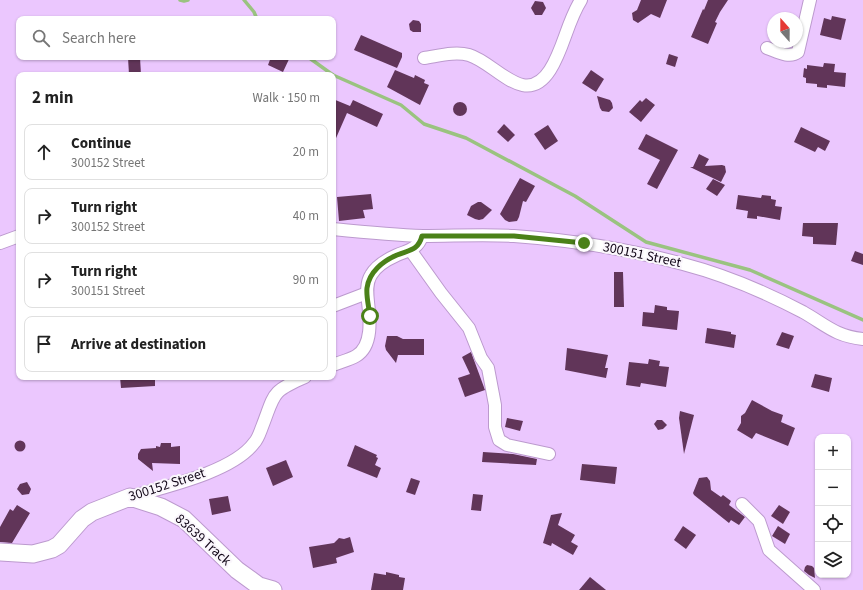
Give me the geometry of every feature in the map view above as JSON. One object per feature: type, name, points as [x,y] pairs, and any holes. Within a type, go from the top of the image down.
[{"type":"street","points":[[424,58],[458,54],[469,55],[482,61],[510,80],[522,85],[537,83],[543,80],[550,70],[564,43],[569,25],[581,0]]},
{"type":"street","points":[[803,30],[810,0]]},
{"type":"street","points":[[767,48],[788,55],[798,52],[799,48]]},
{"type":"street","name":"300151 Street","points":[[336,229],[422,236],[514,236],[584,243],[637,252],[684,264],[736,280],[804,313],[829,329],[849,338],[863,339]]},
{"type":"street","points":[[336,364],[357,355],[364,347],[368,338],[370,316],[367,287],[371,275],[378,267],[397,255],[411,250],[418,245],[422,236]]},
{"type":"street","points":[[0,243],[16,237]]},
{"type":"street","points":[[411,250],[441,293],[469,328],[481,358],[488,368],[495,405],[495,427],[498,440],[507,445],[549,454]]},
{"type":"street","points":[[336,305],[367,293]]},
{"type":"street","name":"300152 Street","points":[[0,552],[33,554],[52,549],[59,545],[82,519],[92,512],[130,497],[194,478],[224,466],[247,451],[255,443],[274,395],[290,383],[298,380]]},
{"type":"street","name":"83639 Track","points":[[130,497],[161,507],[184,519],[236,570],[259,586],[273,590]]},
{"type":"street","points":[[742,504],[759,521],[770,550],[814,590]]},
{"type":"building","points":[[641,0],[667,0],[660,18],[651,14],[638,23],[633,20],[632,13],[637,10]]},
{"type":"building","points":[[708,0],[728,0],[715,22],[717,23],[708,44],[691,37]]},
{"type":"building","points":[[535,1],[543,2],[546,8],[542,15],[535,15],[531,8]]},
{"type":"building","points":[[832,16],[846,19],[841,40],[820,35],[824,18],[831,20]]},
{"type":"building","points":[[413,20],[419,21],[421,24],[421,32],[413,32],[410,30],[409,24]]},
{"type":"building","points":[[361,35],[402,53],[402,57],[397,68],[354,50]]},
{"type":"building","points":[[669,54],[678,57],[675,67],[666,64]]},
{"type":"building","points":[[128,60],[140,60],[141,72],[129,72]]},
{"type":"building","points":[[270,60],[289,60],[283,72],[268,65]]},
{"type":"building","points":[[824,63],[835,64],[834,72],[846,73],[845,87],[827,85],[827,88],[817,87],[817,84],[806,83],[806,78],[803,77],[804,68],[807,69],[807,65],[823,67]]},
{"type":"building","points":[[395,70],[414,78],[415,75],[425,80],[424,83],[429,85],[420,105],[387,87]]},
{"type":"building","points":[[591,70],[604,79],[596,92],[582,83]]},
{"type":"building","points":[[597,96],[610,100],[613,108],[609,112],[602,111]]},
{"type":"building","points":[[646,98],[655,105],[641,122],[629,112],[640,100],[642,102]]},
{"type":"building","points":[[336,100],[350,106],[353,100],[383,114],[377,127],[347,113],[336,138]]},
{"type":"building","points":[[460,102],[465,104],[467,109],[465,114],[460,116],[455,114],[453,109],[455,104]]},
{"type":"building","points":[[504,124],[515,135],[508,142],[497,132]]},
{"type":"building","points":[[548,125],[558,141],[545,150],[534,134]]},
{"type":"building","points":[[801,127],[830,141],[825,151],[818,147],[815,152],[794,142]]},
{"type":"building","points":[[646,134],[678,150],[657,189],[647,184],[660,160],[638,149]]},
{"type":"building","points":[[699,154],[709,159],[705,166],[725,166],[726,172],[721,182],[690,167],[693,167]]},
{"type":"building","points":[[520,178],[535,186],[526,202],[523,201],[517,221],[509,222],[500,214]]},
{"type":"building","points":[[713,179],[725,185],[717,196],[706,189]]},
{"type":"building","points":[[371,194],[373,209],[363,210],[365,218],[339,221],[337,197]]},
{"type":"building","points":[[738,195],[761,198],[762,195],[771,196],[771,199],[776,200],[775,206],[782,207],[780,220],[757,216],[757,219],[747,218],[748,211],[736,209]]},
{"type":"building","points":[[481,202],[492,210],[483,219],[479,220],[467,215],[471,206]]},
{"type":"building","points":[[803,223],[838,223],[836,245],[813,244],[813,237],[802,236]]},
{"type":"building","points":[[855,251],[863,254],[863,265],[851,261]]},
{"type":"building","points":[[614,272],[623,272],[624,307],[614,307]]},
{"type":"building","points":[[655,305],[667,307],[667,310],[679,311],[677,330],[642,326],[643,312],[654,313]]},
{"type":"building","points":[[707,328],[731,332],[731,334],[736,335],[734,348],[705,343]]},
{"type":"building","points":[[782,332],[794,336],[789,349],[776,345]]},
{"type":"building","points":[[387,336],[397,336],[403,339],[424,339],[424,355],[398,355],[396,363],[386,350],[385,346]]},
{"type":"building","points":[[567,348],[608,355],[605,368],[608,368],[606,378],[565,370]]},
{"type":"building","points":[[471,352],[485,390],[465,397],[458,378],[470,374],[462,357]]},
{"type":"building","points":[[649,359],[660,361],[659,366],[669,367],[666,387],[641,383],[640,387],[626,385],[629,362],[648,364]]},
{"type":"building","points":[[815,374],[832,378],[829,392],[811,387]]},
{"type":"building","points":[[120,380],[155,380],[155,386],[121,388]]},
{"type":"building","points":[[752,400],[783,415],[781,422],[795,428],[788,446],[756,433],[752,439],[737,430],[741,423],[741,416],[745,413]]},
{"type":"building","points":[[680,411],[694,415],[684,454],[679,418]]},
{"type":"building","points":[[507,418],[523,421],[520,431],[505,427]]},
{"type":"building","points":[[657,420],[662,420],[667,425],[663,429],[658,430],[654,424]]},
{"type":"building","points":[[20,440],[24,442],[26,446],[24,450],[20,452],[16,450],[14,446],[16,442]]},
{"type":"building","points":[[161,443],[171,443],[171,447],[180,446],[180,464],[152,463],[153,471],[138,459],[138,454],[141,449],[156,448],[156,446],[160,447]]},
{"type":"building","points":[[355,445],[377,455],[376,457],[378,458],[375,465],[381,468],[377,478],[347,466]]},
{"type":"building","points":[[483,452],[513,454],[537,459],[536,465],[482,462]]},
{"type":"building","points":[[286,460],[293,477],[273,486],[266,468]]},
{"type":"building","points":[[582,464],[617,467],[615,484],[580,480]]},
{"type":"building","points":[[707,477],[710,481],[711,490],[721,497],[723,495],[731,501],[729,505],[745,517],[739,525],[731,520],[729,523],[694,495],[693,493],[699,478]]},
{"type":"building","points":[[411,478],[420,481],[415,495],[406,492]]},
{"type":"building","points":[[27,482],[31,489],[29,494],[22,495],[17,489],[20,484]]},
{"type":"building","points":[[473,494],[483,495],[481,511],[471,510]]},
{"type":"building","points":[[228,496],[231,511],[212,515],[209,499]]},
{"type":"building","points":[[17,505],[30,513],[12,543],[0,542],[0,527],[10,509],[13,511]]},
{"type":"building","points":[[779,505],[790,512],[783,524],[771,516]]},
{"type":"building","points":[[562,513],[558,525],[575,535],[571,542],[578,546],[573,555],[552,543],[551,546],[543,543],[551,515]]},
{"type":"building","points":[[683,526],[696,535],[686,549],[674,540]]},
{"type":"building","points":[[778,526],[790,534],[785,544],[772,536]]},
{"type":"building","points":[[350,537],[354,552],[336,558],[337,563],[313,568],[309,547],[334,543],[339,538],[344,539]]},
{"type":"building","points":[[807,565],[814,568],[815,578],[804,571]]},
{"type":"building","points":[[386,572],[405,578],[403,590],[371,590],[374,573],[386,575]]},
{"type":"building","points":[[590,577],[606,590],[579,590]]},
{"type":"waterway","points":[[180,0],[188,0]]},
{"type":"waterway","points":[[244,0],[256,16]]},
{"type":"waterway","points":[[312,60],[329,72]]},
{"type":"waterway","points":[[336,76],[401,105],[424,124],[466,138],[575,196],[646,242],[750,270],[863,320]]},
{"type":"route","points":[[370,316],[367,287],[371,275],[385,262],[397,255],[411,250],[418,245],[422,236],[514,236],[584,243]]}]
